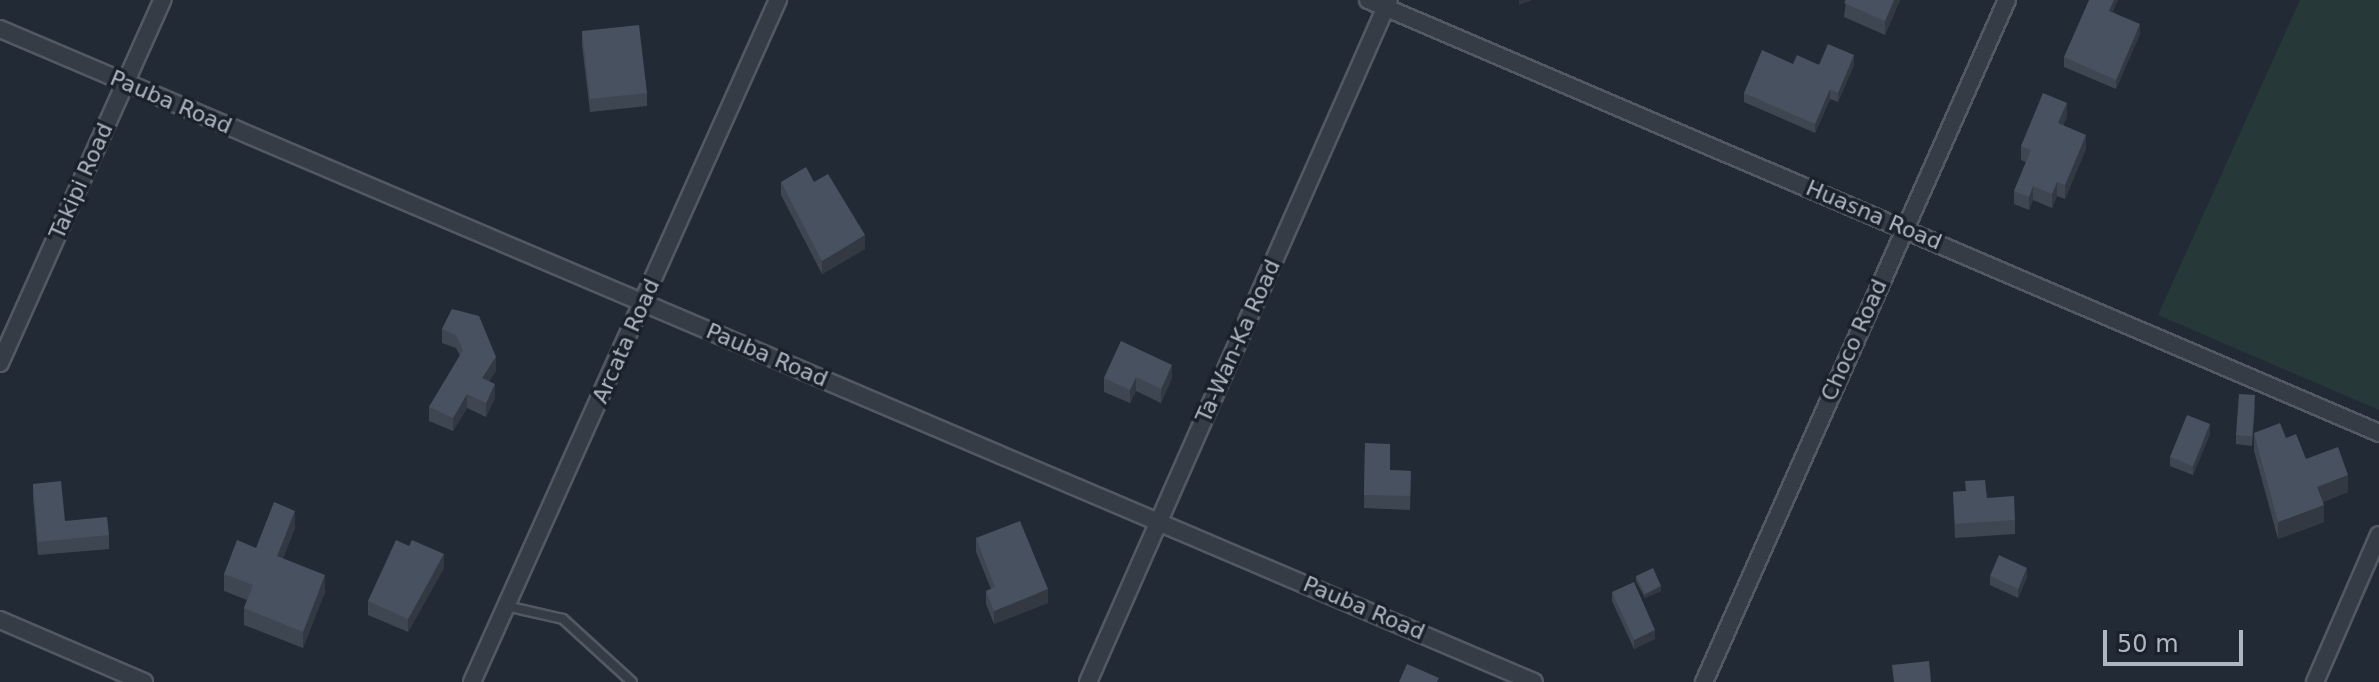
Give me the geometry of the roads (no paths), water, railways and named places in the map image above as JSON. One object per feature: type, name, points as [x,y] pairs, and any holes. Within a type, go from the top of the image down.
[{"type":"street","name":"Takipi Road","points":[[0,363],[162,0]]},
{"type":"street","name":"Arcata Road","points":[[472,682],[778,0]]},
{"type":"street","name":"Huasna Road","points":[[1368,0],[1388,4],[2379,433]]},
{"type":"street","name":"Choco Road","points":[[1704,682],[1903,227],[2007,0]]},
{"type":"street","name":"Ta-Wan-Ka Road","points":[[1088,682],[1388,4]]},
{"type":"street","name":"Pauba Road","points":[[0,29],[1159,519],[1534,682]]},
{"type":"street","points":[[2315,682],[2379,535]]},
{"type":"street","points":[[0,620],[144,682]]},
{"type":"lane","points":[[505,606],[563,619],[632,682]]}]
